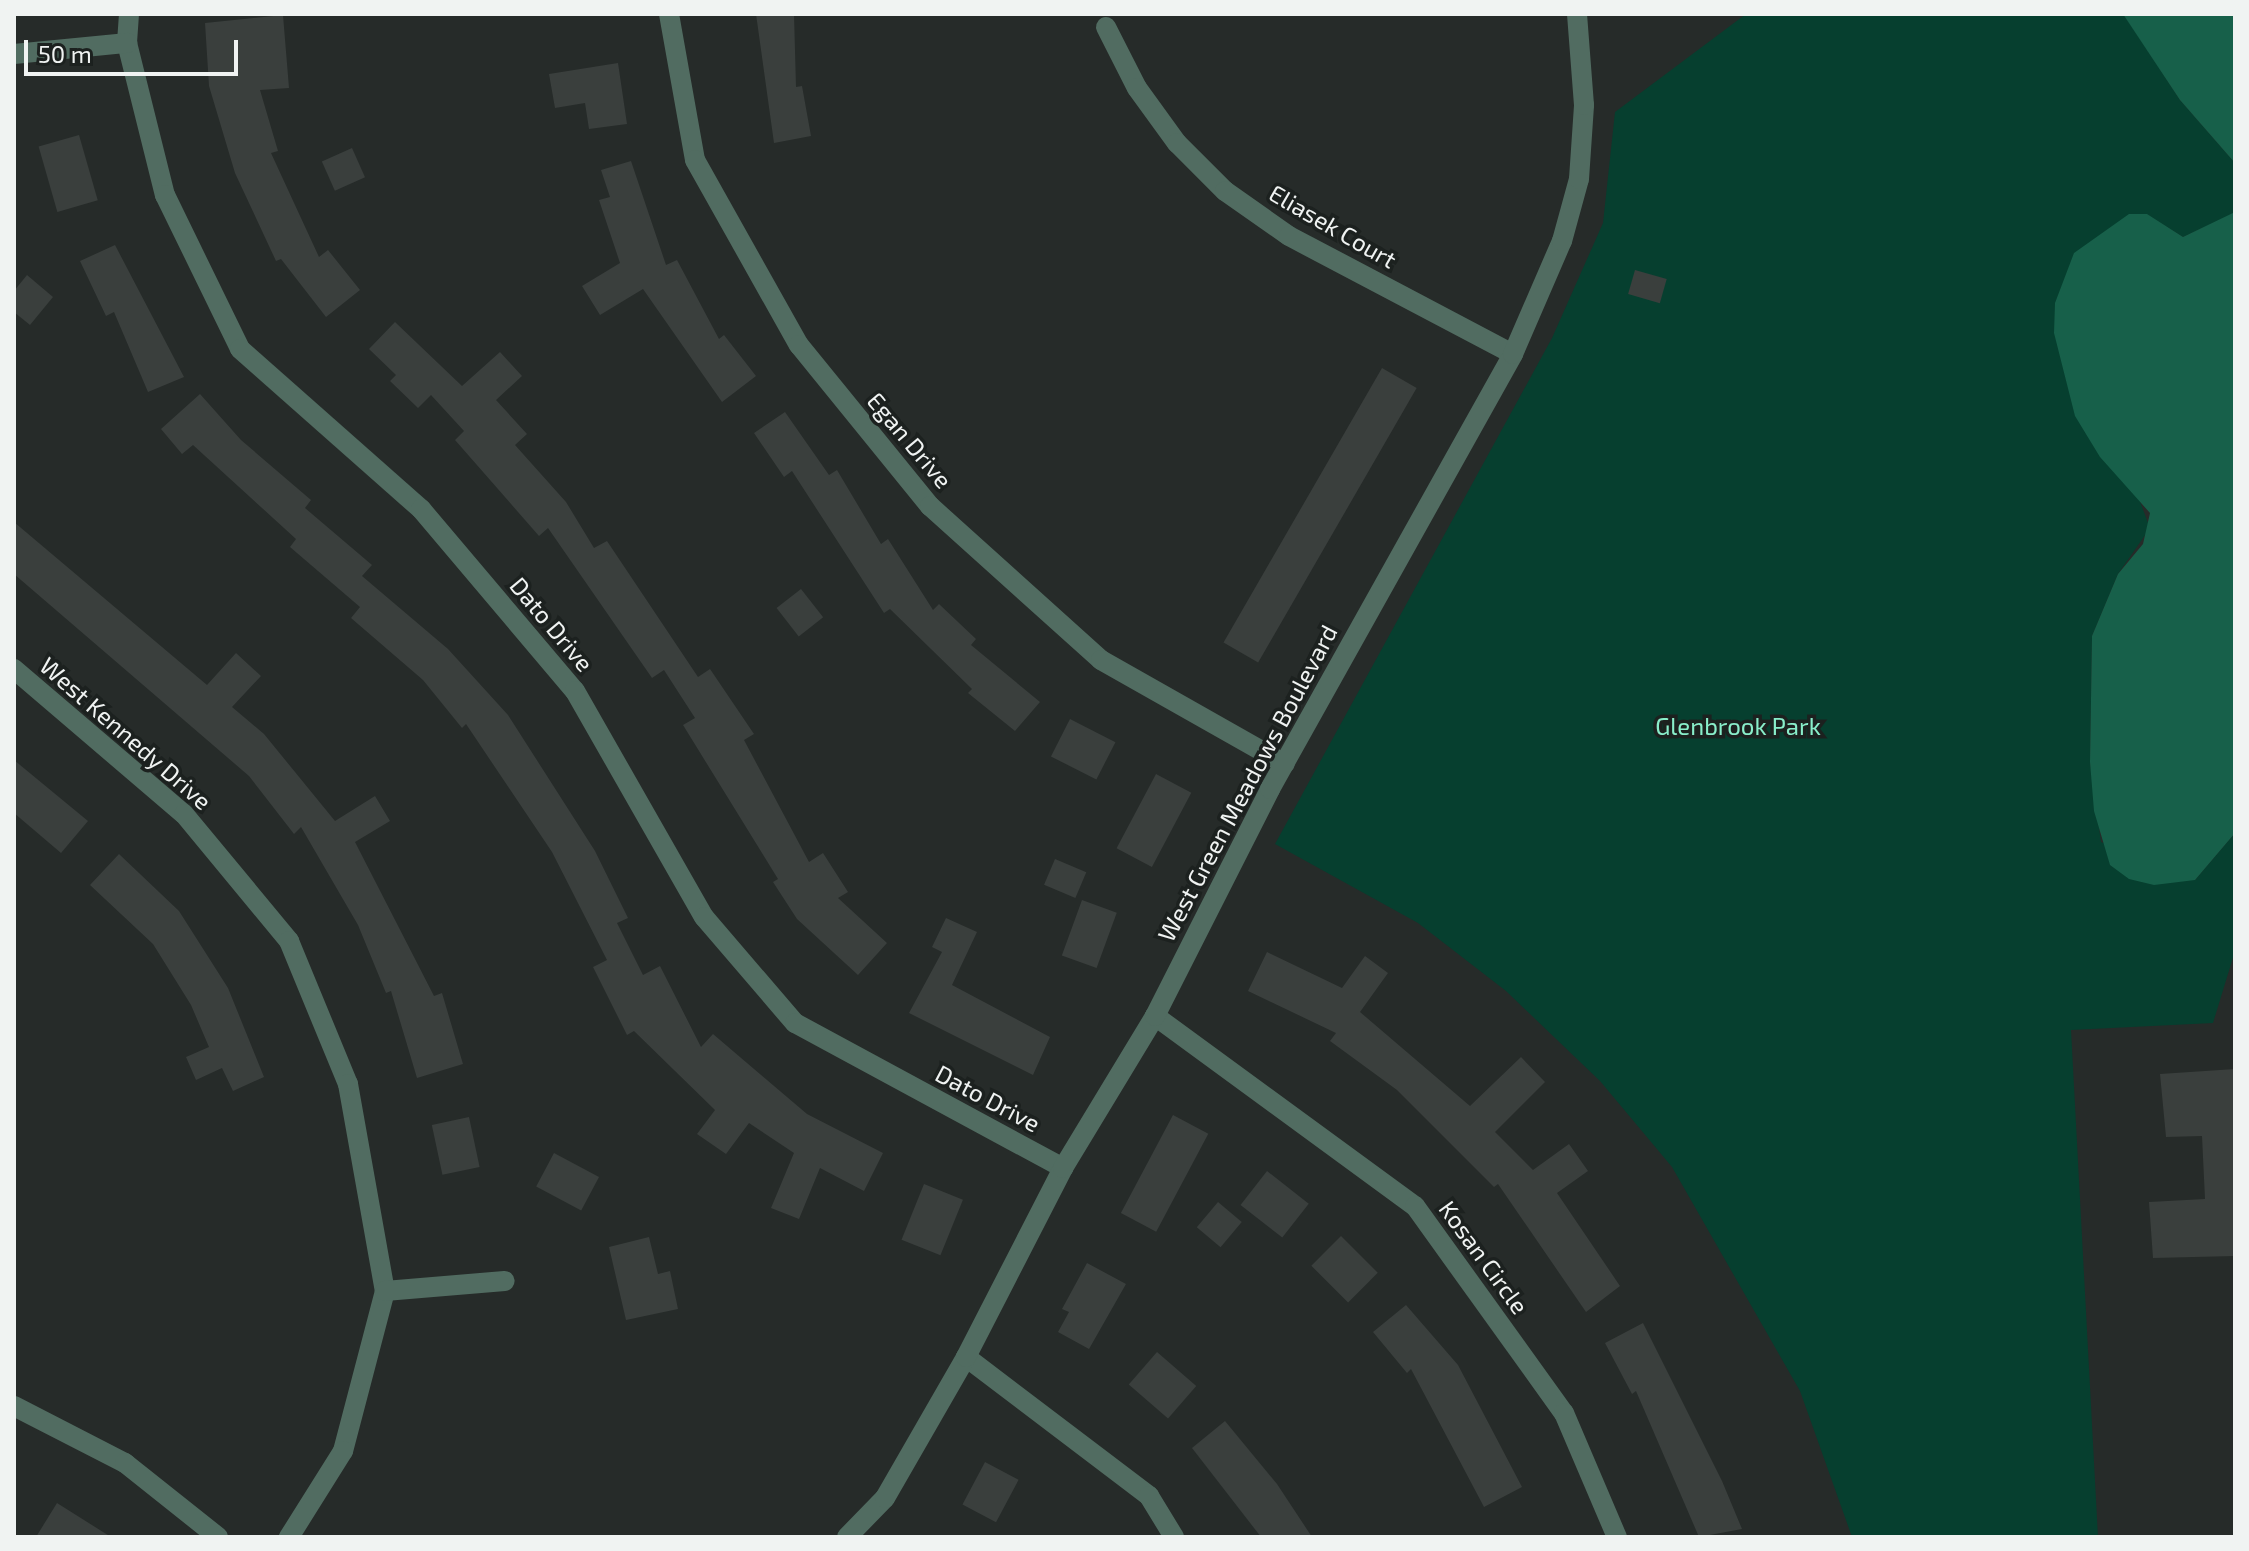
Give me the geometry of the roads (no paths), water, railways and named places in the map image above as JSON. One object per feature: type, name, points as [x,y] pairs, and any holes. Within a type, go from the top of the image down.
[{"type":"street","name":"Dato Drive","points":[[129,14],[127,43],[165,195],[240,349],[421,509],[575,691],[704,917],[795,1023],[1063,1168]]},
{"type":"street","name":"Egan Drive","points":[[669,14],[695,160],[799,345],[930,506],[1101,660],[1285,764]]},
{"type":"street","name":"West Green Meadows Boulevard","points":[[847,1537],[885,1498],[966,1357],[1063,1168],[1155,1016],[1285,764],[1513,354],[1562,241],[1579,179],[1584,105],[1577,14]]},
{"type":"street","name":"Eliasek Court","points":[[1106,27],[1153,110],[1225,191],[1289,236],[1513,354]]},
{"type":"street","points":[[14,54],[127,43]]},
{"type":"street","name":"West Kennedy Drive","points":[[14,669],[184,814],[289,941],[348,1084],[385,1291],[343,1451],[289,1537]]},
{"type":"street","name":"Kosan Circle","points":[[1155,1016],[1415,1206],[1564,1413],[1617,1537]]},
{"type":"street","points":[[385,1291],[505,1281]]},
{"type":"street","points":[[966,1357],[1149,1496],[1174,1537]]},
{"type":"street","points":[[14,1406],[125,1463],[218,1537]]},
{"type":"park label","name":"Glenbrook Park","points":[[1738,726]]}]
